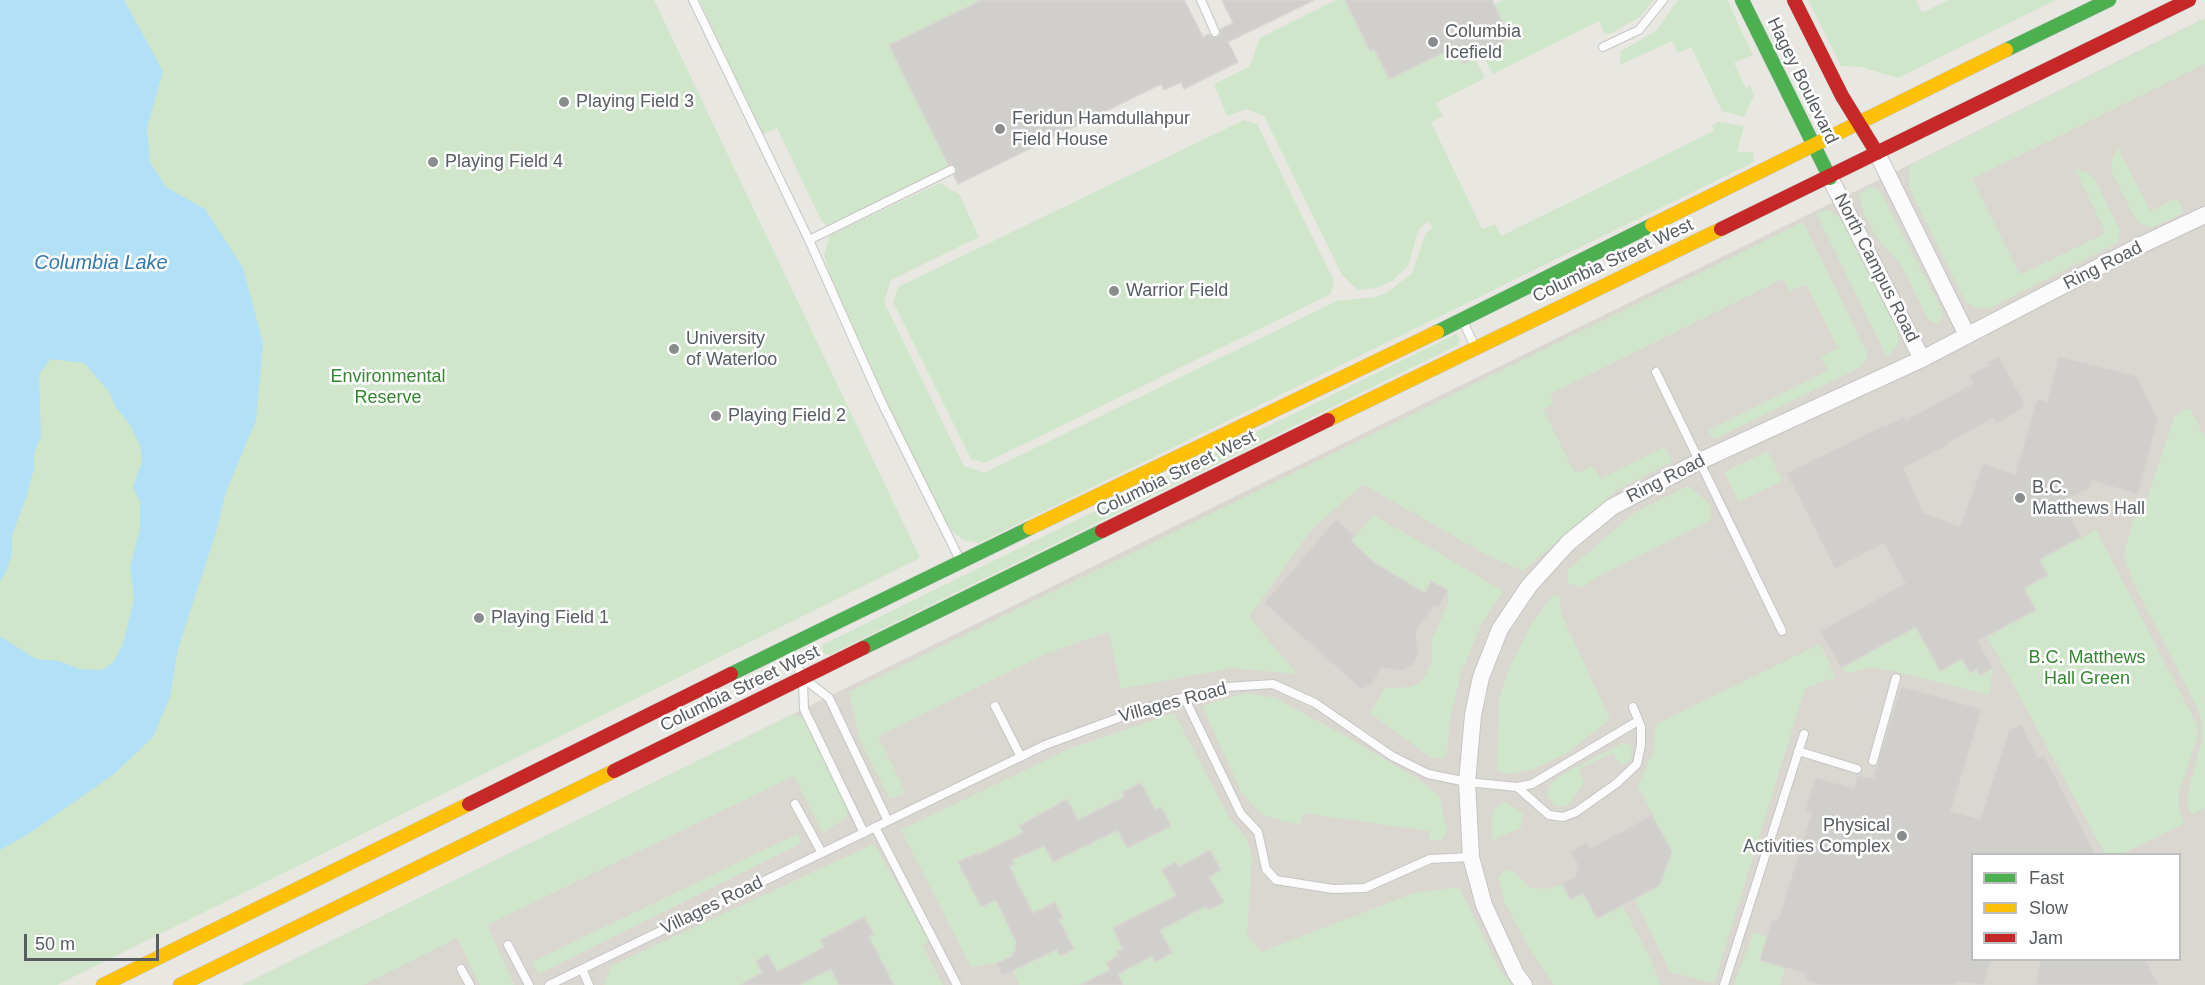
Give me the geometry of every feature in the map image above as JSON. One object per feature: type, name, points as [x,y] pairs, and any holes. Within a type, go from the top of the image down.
[{"type":"main road","name":"Hagey Boulevard","points":[[1742,0],[1830,178]]},
{"type":"main road","name":"Hagey Boulevard","points":[[1794,0],[1842,96],[1877,153]]},
{"type":"main road","name":"Columbia Street West","points":[[103,985],[786,646],[1462,320],[1859,121],[2109,0]]},
{"type":"main road","name":"Columbia Street West","points":[[180,985],[1476,347],[1830,178],[2189,0]]},
{"type":"street","points":[[1877,153],[1967,335]]},
{"type":"street","name":"North Campus Road","points":[[1830,178],[1922,359]]},
{"type":"street","name":"Ring Road","points":[[1524,985],[1516,974],[1484,905],[1471,857],[1467,782],[1473,715],[1481,677],[1500,629],[1529,586],[1568,543],[1612,507],[1698,462],[1922,359],[2205,215]]},
{"type":"lane","points":[[693,0],[809,240],[881,401],[960,561]]},
{"type":"lane","points":[[1201,0],[1215,32]]},
{"type":"lane","points":[[1602,47],[1639,30],[1663,0]]},
{"type":"lane","points":[[809,240],[951,170]]},
{"type":"lane","points":[[1462,320],[1476,347]]},
{"type":"lane","points":[[1656,372],[1782,631]]},
{"type":"lane","points":[[786,646],[803,678],[829,698],[888,821]]},
{"type":"lane","points":[[803,678],[804,709],[864,832]]},
{"type":"lane","points":[[1873,761],[1896,678]]},
{"type":"lane","name":"Villages Road","points":[[549,985],[1021,757],[1099,724],[1184,697],[1226,687],[1273,684],[1315,703],[1392,756],[1428,774],[1467,782],[1517,787]]},
{"type":"lane","points":[[1184,697],[1241,814],[1257,832],[1266,869],[1276,880],[1333,889],[1365,888],[1430,859],[1471,857]]},
{"type":"lane","points":[[995,706],[1021,757]]},
{"type":"lane","points":[[1517,787],[1549,815],[1563,818],[1576,812],[1617,783],[1637,764],[1641,745],[1638,722],[1633,707]]},
{"type":"lane","points":[[1517,787],[1532,784],[1638,722]]},
{"type":"lane","points":[[1724,985],[1804,734]]},
{"type":"lane","points":[[1798,751],[1857,769]]},
{"type":"lane","points":[[795,804],[822,853]]},
{"type":"lane","points":[[875,827],[957,985]]},
{"type":"lane","points":[[508,945],[529,985]]},
{"type":"lane","points":[[461,969],[470,985]]},
{"type":"lane","points":[[582,969],[589,985]]},
{"type":"shaded area","points":[[2205,18],[2205,985],[242,985],[1913,163]]},
{"type":"green space","name":"Environmental Reserve","points":[[0,0],[654,0],[920,558],[57,985],[0,985]]},
{"type":"green space","points":[[699,0],[982,0],[890,45],[950,167],[827,225],[822,222],[777,128],[763,134]]},
{"type":"green space","points":[[1336,0],[1432,0],[1463,63],[1475,58],[1485,78],[1436,103],[1443,116],[1431,122],[1482,229],[1495,224],[1501,236],[1714,131],[1712,125],[1719,122],[1744,126],[1737,152],[1753,152],[1754,162],[979,543],[964,540],[953,532],[939,515],[837,297],[824,255],[830,235],[940,183],[959,194],[979,237],[891,280],[884,302],[964,466],[984,473],[1337,301],[1376,297],[1388,292],[1412,273],[1425,235],[1432,227],[1428,221],[1419,229],[1408,266],[1392,281],[1376,288],[1358,290],[1342,275],[1264,116],[1247,109],[1227,116],[1214,84],[1249,67],[1260,38]]},
{"type":"green space","points":[[1503,0],[1654,0],[1640,17],[1610,34],[1604,33],[1599,21],[1493,74],[1481,52],[1510,38],[1494,5]]},
{"type":"green space","points":[[1678,0],[1727,0],[1753,55],[1734,63],[1746,88],[1750,86],[1754,96],[1744,117],[1722,111],[1691,47],[1678,53],[1672,41],[1620,65],[1621,51],[1656,31]]},
{"type":"green space","points":[[1808,0],[1916,0],[1922,13],[1948,0],[2056,0],[1898,78],[1861,67],[1841,66]]},
{"type":"green space","points":[[2205,19],[2205,64],[1972,179],[2020,275],[2106,233],[2075,169],[2088,173],[2095,180],[2120,231],[2117,243],[1990,308],[1979,309],[1966,303],[1914,198],[1909,185],[1909,166]]},
{"type":"green space","name":"Warrior Field","points":[[1244,120],[1257,124],[1334,281],[1331,294],[985,463],[971,459],[893,302],[898,287]]},
{"type":"green space","points":[[2118,148],[2150,211],[2177,198],[2184,213],[2151,228],[2137,222],[2112,172],[2112,160]]},
{"type":"green space","points":[[1869,187],[1878,189],[1882,195],[1940,306],[1943,315],[1938,324],[1928,320],[1902,266],[1877,238],[1865,215],[1859,195]]},
{"type":"green space","points":[[1828,210],[1841,218],[1898,328],[1898,345],[1887,357],[1816,213]]},
{"type":"green space","points":[[1803,222],[1868,355],[1863,366],[1714,439],[1708,431],[1828,371],[1821,357],[1838,348],[1806,284],[1790,291],[1783,279],[1550,394],[1554,403],[1543,409],[1575,474],[1593,466],[1600,479],[1665,447],[1672,462],[1618,489],[1523,571],[1485,554],[1363,484],[1312,529],[1249,617],[1297,674],[1232,668],[1121,689],[1109,632],[1045,654],[878,736],[906,793],[890,799],[860,740],[849,692]]},
{"type":"green space","points":[[1456,334],[1460,340],[1458,345],[829,655],[823,653],[824,644]]},
{"type":"green space","points":[[2190,408],[2205,438],[2205,808],[2191,815],[2187,804],[2188,791],[2202,739],[2200,713],[2133,582],[2124,554],[2133,521],[2145,506],[2175,416]]},
{"type":"green space","points":[[1768,451],[1782,481],[1739,502],[1724,472]]},
{"type":"green space","points":[[1688,486],[1710,504],[1710,520],[1600,575],[1582,588],[1568,583],[1568,570],[1634,513]]},
{"type":"green space","points":[[1374,515],[1503,591],[1482,623],[1461,674],[1450,718],[1447,753],[1441,759],[1430,757],[1370,713],[1385,688],[1411,687],[1422,681],[1432,663],[1432,639],[1448,604],[1448,590],[1431,581],[1425,593],[1375,563],[1351,541]]},
{"type":"green space","name":"B.C. Matthews Hall Green","points":[[2096,530],[2197,725],[2197,737],[2179,793],[2179,808],[2184,824],[2123,853],[2104,853],[1987,636],[2035,610],[2024,588],[2047,575],[2039,560]]},
{"type":"green space","points":[[1553,595],[1560,596],[1561,614],[1610,719],[1567,753],[1533,769],[1511,774],[1497,771],[1499,699],[1510,667],[1531,625]]},
{"type":"green space","points":[[1916,627],[1940,670],[1962,659],[1970,673],[1977,669],[1981,675],[1993,668],[1989,695],[1889,670],[1869,668],[1848,673],[1841,668]]},
{"type":"green space","points":[[1820,644],[1836,677],[1805,688],[1714,983],[1670,972],[1635,899],[1660,885],[1672,852],[1638,786],[1654,750],[1655,725]]},
{"type":"green space","points":[[1246,693],[1275,698],[1421,781],[1439,796],[1447,831],[1442,840],[1430,840],[1429,831],[1304,813],[1299,825],[1262,815],[1242,793],[1202,706]]},
{"type":"green space","points":[[1174,713],[1230,819],[1247,839],[1252,856],[1247,935],[1261,952],[1414,893],[1459,887],[1499,969],[1511,985],[1019,985],[1013,971],[1018,968],[1013,956],[997,963],[971,967],[901,830],[1069,749]]},
{"type":"green space","points":[[793,714],[803,718],[847,808],[847,817],[823,833],[794,776],[487,925],[514,985],[480,985],[457,938],[363,985],[242,985]]},
{"type":"green space","points":[[1623,743],[1632,746],[1630,761],[1622,765],[1612,753],[1579,769],[1584,783],[1571,802],[1564,806],[1555,806],[1547,796],[1549,786],[1558,777]]},
{"type":"green space","points":[[1506,802],[1523,813],[1521,828],[1492,840],[1492,818],[1495,808]]},
{"type":"green space","points":[[797,834],[802,843],[539,974],[532,962]]},
{"type":"green space","points":[[874,844],[929,941],[922,945],[943,985],[604,985],[611,966]]},
{"type":"green space","points":[[1505,871],[1513,871],[1531,888],[1548,889],[1562,884],[1571,900],[1583,893],[1622,905],[1652,962],[1660,985],[1554,985],[1529,948],[1505,903],[1498,877]]},
{"type":"green space","points":[[1753,933],[1767,936],[1760,960],[1785,968],[1780,985],[1734,985]]},
{"type":"water","name":"Columbia Lake","points":[[0,0],[124,0],[163,71],[147,128],[150,162],[166,187],[205,209],[243,268],[263,343],[256,420],[226,492],[217,529],[178,649],[170,697],[153,737],[114,774],[30,833],[0,850],[0,636],[36,659],[59,661],[80,669],[103,670],[114,661],[122,646],[134,600],[130,567],[140,528],[140,502],[133,487],[142,461],[140,445],[130,425],[115,406],[110,393],[84,363],[51,359],[39,374],[41,437],[34,453],[34,469],[26,498],[12,535],[12,554],[0,582]]},
{"type":"building","name":"Feridun Hamdullahpur Field House","points":[[982,0],[1184,0],[1203,37],[1209,34],[1215,38],[1220,35],[1221,29],[1233,23],[1222,0],[1314,0],[1228,42],[1238,62],[1184,89],[1181,82],[1164,90],[1161,84],[958,184],[954,176],[957,168],[948,164],[889,45]]},
{"type":"building","name":"Columbia Icefield","points":[[1345,0],[1492,0],[1510,38],[1463,64],[1455,47],[1389,79],[1374,49],[1370,51]]},
{"type":"building","points":[[1999,356],[2026,406],[1996,425],[1993,419],[1904,468],[1924,513],[1960,526],[1983,463],[2015,474],[2037,398],[2047,402],[2058,356],[2137,376],[2158,419],[2138,495],[2092,481],[2090,489],[2063,501],[2081,537],[2039,560],[2048,575],[2024,588],[2036,610],[1978,641],[1993,668],[1980,675],[1977,669],[1970,673],[1962,659],[1940,671],[1916,627],[1841,668],[1820,631],[1905,583],[1884,544],[1835,569],[1786,473],[1904,416],[1906,420],[1973,383],[1969,375],[1989,365],[1987,362]]},
{"type":"building","points":[[1336,519],[1355,536],[1351,541],[1375,563],[1425,593],[1431,581],[1448,590],[1438,608],[1434,606],[1416,632],[1419,654],[1412,666],[1401,671],[1381,668],[1371,686],[1368,684],[1362,690],[1264,603]]},
{"type":"building","name":"Physical Activities Complex","points":[[1901,686],[1982,709],[1951,811],[1980,819],[2009,730],[2021,724],[2038,758],[2044,755],[2095,853],[1971,853],[1971,961],[1991,961],[1984,985],[1957,982],[1956,985],[1820,985],[1804,980],[1806,974],[1760,960],[1772,918],[1778,920],[1811,813],[1805,811],[1815,777],[1854,788],[1857,775],[1873,778]]},
{"type":"building","points":[[1141,783],[1155,810],[1161,807],[1171,826],[1127,848],[1118,830],[1053,862],[1044,846],[1012,860],[1014,864],[1009,866],[1033,913],[1055,902],[1063,918],[1059,920],[1074,949],[1060,956],[1057,949],[1002,976],[997,963],[1013,956],[1012,954],[1016,951],[1014,946],[1017,944],[996,900],[981,907],[958,862],[1023,833],[1019,826],[1067,799],[1078,820],[1124,797],[1122,792]]},
{"type":"building","points":[[1652,815],[1672,852],[1660,885],[1597,919],[1583,893],[1571,900],[1562,884],[1575,876],[1578,865],[1570,851],[1587,842],[1590,848]]},
{"type":"building","points":[[1210,850],[1221,870],[1209,877],[1224,902],[1209,910],[1206,906],[1160,930],[1172,953],[1155,962],[1152,956],[1118,974],[1123,985],[1080,985],[1110,970],[1106,963],[1119,955],[1116,952],[1123,949],[1113,928],[1176,896],[1162,870],[1176,862],[1179,867]]},
{"type":"building","points":[[864,917],[874,934],[869,937],[894,985],[839,985],[831,969],[799,985],[740,985],[762,973],[756,961],[768,954],[777,972],[824,947],[820,940]]},
{"type":"building","points":[[2040,961],[2147,961],[2159,985],[2035,985]]},
{"type":"traffic: fast","points":[[1742,0],[1830,178]]},
{"type":"traffic: fast","points":[[2006,50],[2109,0]]},
{"type":"traffic: fast","points":[[1437,332],[1652,225]]},
{"type":"traffic: fast","points":[[731,674],[1030,528]]},
{"type":"traffic: fast","points":[[863,648],[1102,531]]},
{"type":"traffic: slow","points":[[1652,225],[2006,50]]},
{"type":"traffic: slow","points":[[1328,420],[1721,229]]},
{"type":"traffic: slow","points":[[1030,528],[1437,332]]},
{"type":"traffic: slow","points":[[180,985],[614,771]]},
{"type":"traffic: slow","points":[[103,985],[469,804]]},
{"type":"traffic: jam","points":[[1794,0],[1842,96],[1877,153]]},
{"type":"traffic: jam","points":[[1721,229],[2189,0]]},
{"type":"traffic: jam","points":[[1102,531],[1328,420]]},
{"type":"traffic: jam","points":[[614,771],[863,648]]},
{"type":"traffic: jam","points":[[469,804],[731,674]]},
{"type":"place","name":"Columbia Icefield","points":[[1433,42]]},
{"type":"place","name":"Playing Field 3","points":[[564,102]]},
{"type":"place","name":"Feridun Hamdullahpur Field House","points":[[1000,129]]},
{"type":"place","name":"Playing Field 4","points":[[433,162]]},
{"type":"place","name":"Warrior Field","points":[[1114,291]]},
{"type":"place","name":"University of Waterloo","points":[[674,349]]},
{"type":"place","name":"Playing Field 2","points":[[716,416]]},
{"type":"place","name":"B.C. Matthews Hall","points":[[2020,498]]},
{"type":"place","name":"Playing Field 1","points":[[479,618]]},
{"type":"place","name":"Physical Activities Complex","points":[[1902,836]]}]
